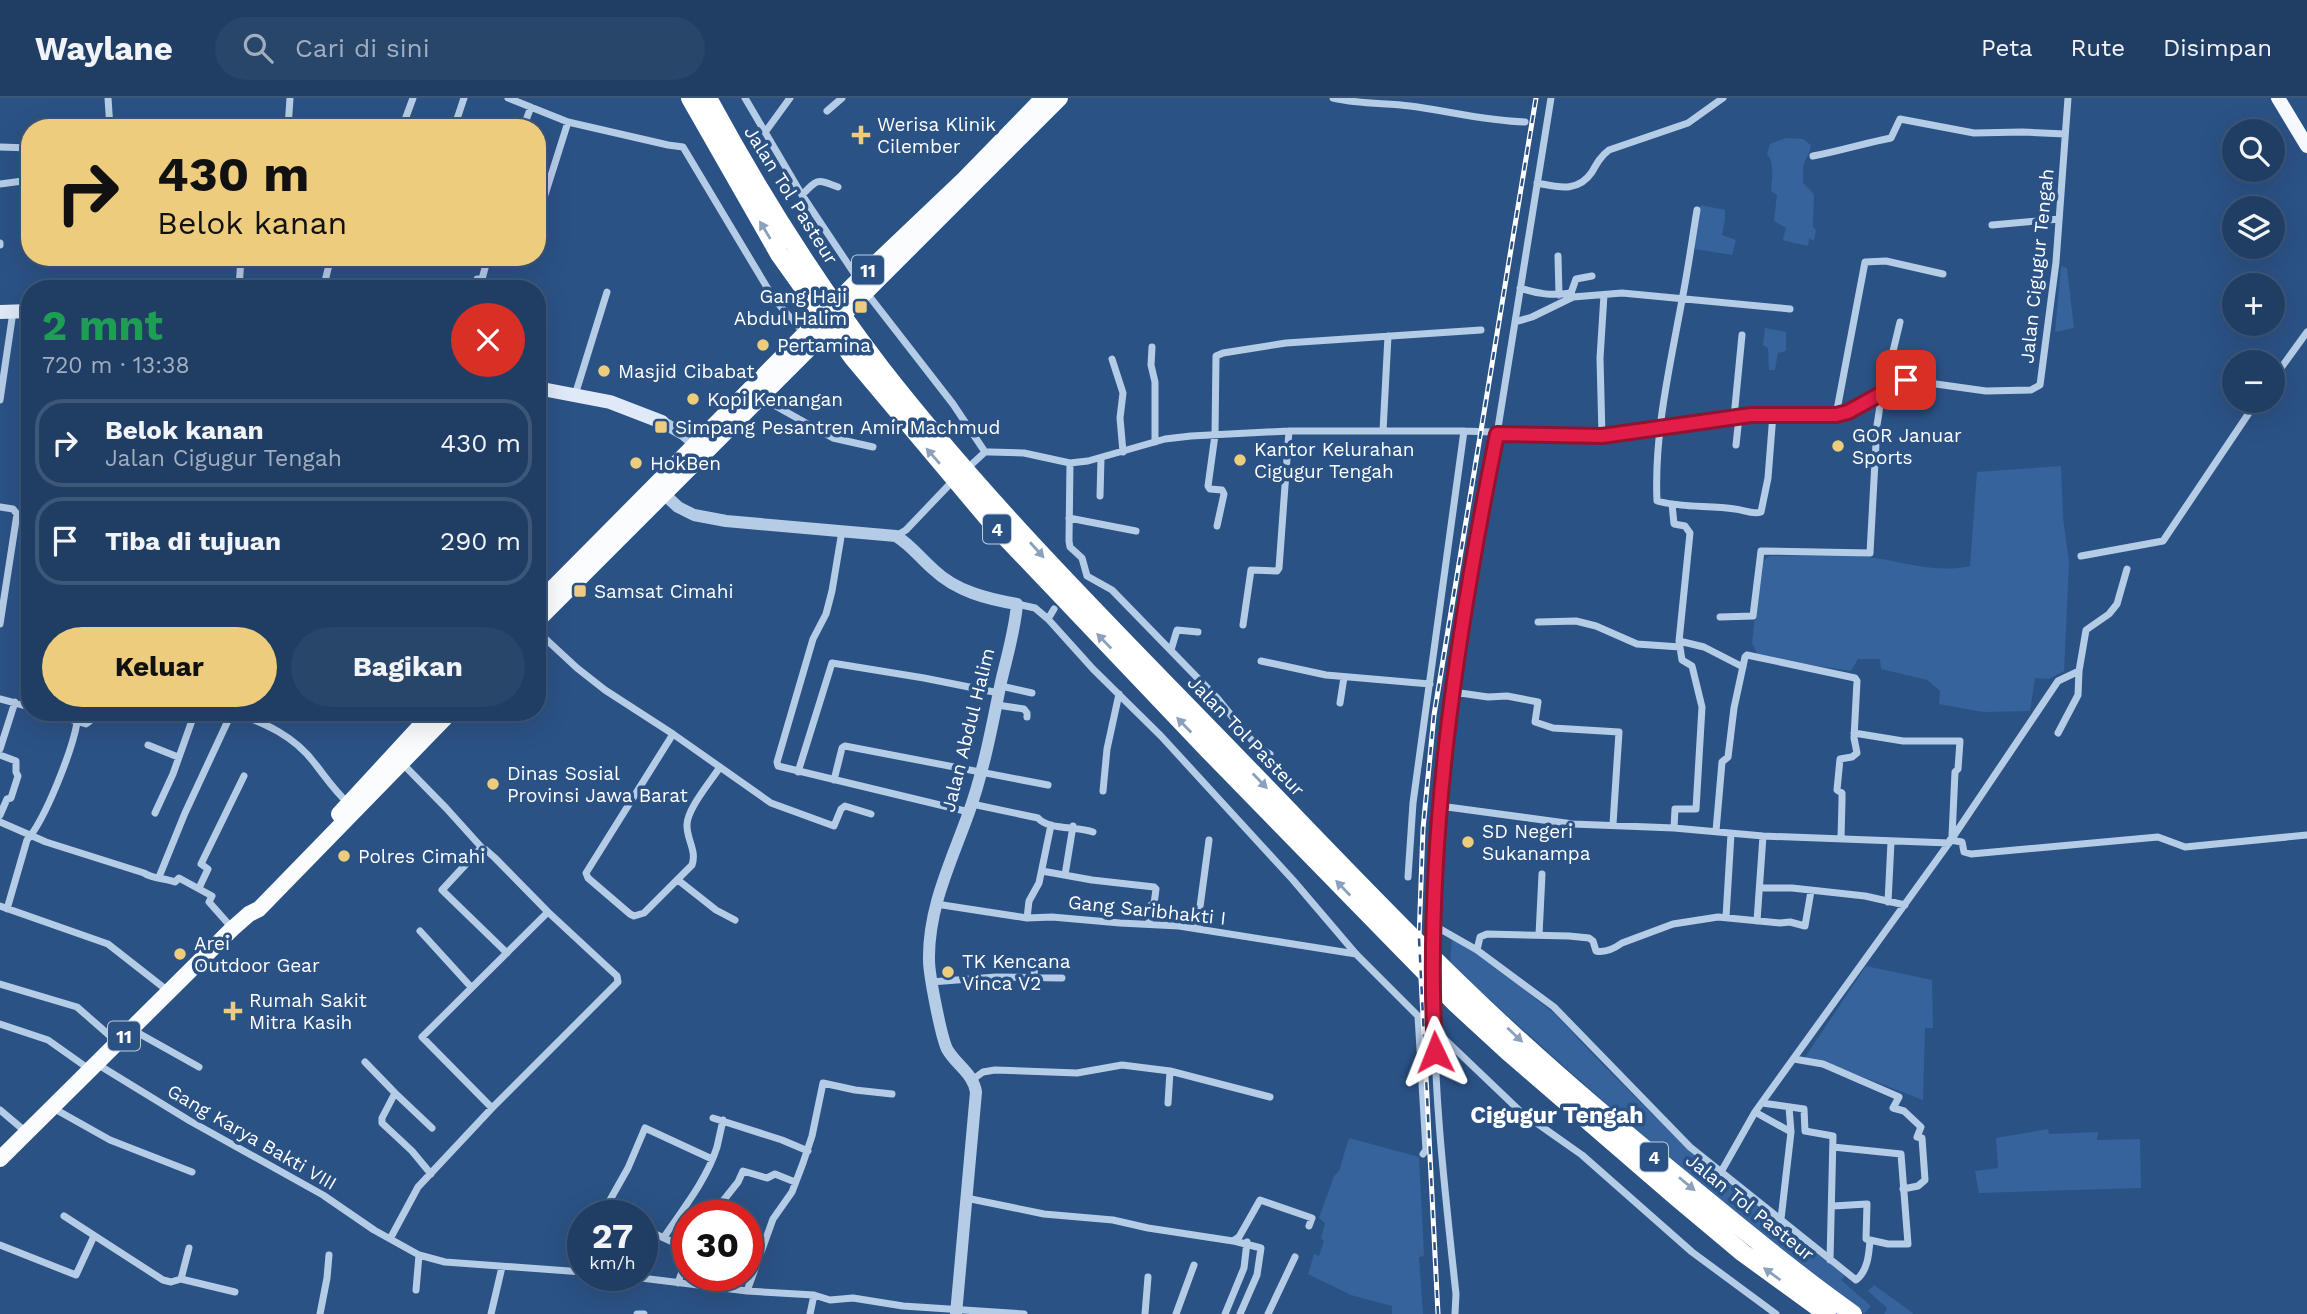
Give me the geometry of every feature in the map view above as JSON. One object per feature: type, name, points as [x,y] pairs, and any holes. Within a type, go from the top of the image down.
[{"type":"highway","name":"Jalan Tol Pasteur","points":[[690,98],[779,254],[808,280]]},
{"type":"highway","name":"Jalan Tol Pasteur","points":[[708,98],[808,280],[860,353],[989,521],[1156,685],[1396,931],[1460,997],[1507,1052],[1743,1253],[1827,1314]]},
{"type":"highway","name":"11","points":[[546,612],[664,494],[767,399],[862,286],[1043,98]]},
{"type":"highway","name":"11","points":[[546,595],[805,334],[983,178],[1060,98]]},
{"type":"highway","name":"11","points":[[0,1159],[232,929],[248,914],[259,909],[398,759],[426,721]]},
{"type":"highway","name":"11","points":[[248,914],[253,902],[348,804],[441,721]]},
{"type":"highway","name":"Jalan Tol Pasteur","points":[[1460,997],[1558,1075],[1755,1240],[1853,1314]]},
{"type":"main road","points":[[2278,98],[2307,146]]},
{"type":"main road","points":[[546,390],[610,402],[662,422]]},
{"type":"street","points":[[108,98],[109,119]]},
{"type":"street","points":[[289,119],[290,98]]},
{"type":"street","points":[[405,119],[413,98]]},
{"type":"street","points":[[457,119],[464,98]]},
{"type":"street","points":[[509,98],[568,122],[683,147],[768,290],[805,334]]},
{"type":"street","points":[[746,98],[802,195],[862,286],[953,404],[985,452]]},
{"type":"street","points":[[766,131],[790,98]]},
{"type":"street","points":[[827,111],[842,98]]},
{"type":"street","points":[[1334,98],[1358,104],[1409,106],[1525,122]]},
{"type":"street","points":[[1455,1314],[1456,1294],[1441,1153],[1434,1029],[1434,926],[1440,806],[1453,692],[1475,544],[1497,434],[1552,98]]},
{"type":"street","points":[[1537,183],[1566,189],[1579,185],[1587,179],[1601,156],[1609,150],[1688,123],[1723,98]]},
{"type":"street","name":"Jalan Cigugur Tengah","points":[[1912,380],[1986,391],[2031,390],[2040,385],[2056,262],[2068,98]]},
{"type":"street","points":[[526,119],[531,107]]},
{"type":"street","points":[[1813,156],[1891,138],[1900,119],[1974,133],[2065,134]]},
{"type":"street","points":[[546,192],[568,122]]},
{"type":"street","points":[[0,148],[21,148]]},
{"type":"street","points":[[802,195],[819,180],[838,187]]},
{"type":"street","points":[[0,184],[21,181]]},
{"type":"street","points":[[1697,210],[1666,380],[1660,428],[1658,502],[1735,509],[1757,514],[1761,512],[1768,478],[1773,414]]},
{"type":"street","points":[[1992,225],[2059,219]]},
{"type":"street","points":[[1558,256],[1559,295]]},
{"type":"street","points":[[1836,415],[1865,262],[1886,261],[1942,274]]},
{"type":"street","points":[[477,280],[482,279],[486,266]]},
{"type":"street","points":[[1520,288],[1541,295],[1559,295],[1571,293],[1576,279],[1592,276]]},
{"type":"street","points":[[576,395],[607,292]]},
{"type":"street","points":[[1515,322],[1532,317],[1573,297],[1622,293],[1790,309]]},
{"type":"street","points":[[1602,436],[1600,358],[1604,295]]},
{"type":"street","points":[[0,400],[7,312]]},
{"type":"street","points":[[972,464],[985,452],[1024,453],[1070,463],[1191,436],[1289,431],[1464,431],[1602,436],[1737,417],[1773,414],[1836,415],[1848,412],[1901,382],[1912,380],[1909,375],[1894,370],[1890,364],[1900,322]]},
{"type":"street","points":[[1217,526],[1224,494],[1222,490],[1209,488],[1215,435],[1216,356],[1286,343],[1481,330]]},
{"type":"street","points":[[2285,362],[2307,332]]},
{"type":"street","points":[[1736,445],[1742,335]]},
{"type":"street","points":[[1383,431],[1388,336]]},
{"type":"street","points":[[1152,347],[1155,442]]},
{"type":"street","points":[[1112,359],[1123,393],[1120,418],[1122,452]]},
{"type":"street","points":[[1720,617],[1753,616],[1760,551],[1870,553],[1877,425],[1885,392]]},
{"type":"street","points":[[767,399],[832,438],[873,447]]},
{"type":"street","points":[[2081,556],[2163,541],[2250,413]]},
{"type":"street","points":[[662,422],[696,445]]},
{"type":"street","points":[[1243,625],[1251,570],[1273,572],[1279,568],[1289,431]]},
{"type":"street","points":[[1408,877],[1413,803],[1464,431]]},
{"type":"street","points":[[1100,496],[1101,458]]},
{"type":"street","points":[[1070,463],[1070,547],[1082,558],[1084,578],[1112,590],[1218,699],[1259,748],[1270,754]]},
{"type":"street","points":[[897,536],[948,486]]},
{"type":"street","points":[[664,494],[678,507],[694,515],[726,521],[897,536],[936,572],[954,584],[985,597],[1035,608],[1048,619],[1161,736],[1293,880],[1356,954],[1418,1016],[1426,1150],[1423,1154]]},
{"type":"street","points":[[1672,504],[1673,522],[1688,528],[1690,533],[1680,644],[1683,661],[1692,666],[1702,707],[1696,809],[1675,809],[1674,828]]},
{"type":"street","points":[[0,506],[13,509],[17,514],[0,624]]},
{"type":"street","points":[[1069,518],[1136,531]]},
{"type":"street","points":[[842,531],[826,614],[813,639],[777,762],[781,769],[970,808],[1038,818],[1051,825],[1093,832]]},
{"type":"street","points":[[2058,733],[2078,695],[2086,630],[2109,614],[2117,604],[2127,569]]},
{"type":"street","name":"Jalan Abdul Halim","points":[[972,1080],[947,1048],[931,982],[929,957],[935,904],[981,771],[1017,604]]},
{"type":"street","points":[[1048,619],[1054,609]]},
{"type":"street","points":[[1538,622],[1576,621],[1596,626],[1637,644],[1704,647],[1743,667]]},
{"type":"street","points":[[1171,650],[1177,630],[1198,632]]},
{"type":"street","points":[[546,639],[605,690],[771,803],[834,826],[845,806],[871,814]]},
{"type":"street","points":[[1716,831],[1722,762],[1728,757],[1734,708],[1745,656],[1754,656],[1855,678],[1857,684],[1854,733],[1857,753],[1852,757],[1840,759],[1838,768],[1837,790],[1842,793],[1841,838]]},
{"type":"street","points":[[1261,661],[1314,673],[1430,684]]},
{"type":"street","points":[[798,772],[832,663],[924,678],[999,695],[1032,693]]},
{"type":"street","points":[[1721,1172],[1755,1112],[1905,905],[2058,681],[2079,671]]},
{"type":"street","points":[[1340,703],[1344,677]]},
{"type":"street","points":[[1453,692],[1488,697],[1507,696],[1538,702],[1535,722],[1539,725],[1588,732],[1619,732],[1613,824]]},
{"type":"street","points":[[1103,791],[1107,749],[1119,694]]},
{"type":"street","points":[[999,695],[1024,709],[1027,718]]},
{"type":"street","points":[[0,699],[21,704]]},
{"type":"street","points":[[0,749],[15,702]]},
{"type":"street","points":[[71,721],[89,721]]},
{"type":"street","points":[[155,813],[173,774],[192,721]]},
{"type":"street","points":[[159,877],[185,813],[229,721]]},
{"type":"street","points":[[261,721],[300,746],[332,788],[348,804]]},
{"type":"street","points":[[77,723],[53,792],[27,841],[4,908],[108,944],[169,992]]},
{"type":"street","points":[[1854,733],[1903,741],[1960,741],[1950,840]]},
{"type":"street","points":[[673,734],[586,873],[588,878],[634,916],[644,913],[692,865],[694,859],[687,831],[688,816],[720,767]]},
{"type":"street","points":[[148,745],[178,757]]},
{"type":"street","points":[[834,780],[842,748],[845,746],[1048,785]]},
{"type":"street","points":[[0,755],[16,761],[18,776],[11,798],[7,799],[0,815]]},
{"type":"street","points":[[390,1239],[418,1187],[492,1108],[618,982],[617,976],[483,849],[398,759]]},
{"type":"street","points":[[199,888],[208,869],[201,863],[244,776]]},
{"type":"street","points":[[1440,806],[1573,824],[1613,824],[1731,834],[1891,842],[1950,840],[1962,842],[1964,852],[1971,854],[2158,837],[2185,847],[2307,835]]},
{"type":"street","points":[[0,822],[46,842],[144,873],[151,878],[175,881],[179,878],[212,896],[209,902],[232,929]]},
{"type":"street","points":[[1027,918],[1029,901],[1036,891],[1042,871],[1051,825]]},
{"type":"street","points":[[1065,875],[1073,827]]},
{"type":"street","points":[[1726,917],[1731,834]]},
{"type":"street","points":[[1757,921],[1763,836]]},
{"type":"street","points":[[1197,929],[1209,840]]},
{"type":"street","points":[[1888,902],[1891,842]]},
{"type":"street","points":[[483,849],[475,853],[442,890],[507,953]]},
{"type":"street","points":[[1042,871],[1104,882],[1154,887],[1156,893],[1154,904],[1151,905],[1149,924]]},
{"type":"street","points":[[1539,935],[1542,874]]},
{"type":"street","points":[[678,880],[716,910],[735,920]]},
{"type":"street","points":[[1761,888],[1865,896],[1905,905]]},
{"type":"street","points":[[1477,950],[1480,937],[1487,934],[1589,938],[1596,951],[1600,952],[1673,924],[1726,917],[1790,922],[1805,926],[1811,891]]},
{"type":"street","name":"Gang Saribhakti I","points":[[935,904],[1027,918],[1052,917],[1197,929],[1356,954]]},
{"type":"street","points":[[492,1108],[422,1037],[548,912]]},
{"type":"street","points":[[1434,926],[1477,950],[1554,1007],[1690,1147],[1856,1280],[1866,1265],[1870,1240]]},
{"type":"street","points":[[421,931],[471,987]]},
{"type":"street","points":[[1034,978],[1035,959]]},
{"type":"street","points":[[931,982],[1062,978]]},
{"type":"street","points":[[0,984],[77,1007],[118,1043]]},
{"type":"street","name":"Gang Karya Bakti VIII","points":[[0,1024],[48,1040],[323,1195],[419,1255],[445,1262],[567,1269]]},
{"type":"street","points":[[133,1027],[140,1034],[199,1067]]},
{"type":"street","points":[[1434,1029],[1521,1112],[1582,1155],[1692,1252],[1776,1314]]},
{"type":"street","points":[[1794,1059],[1833,1068],[1899,1097],[1893,1108],[1904,1111],[1921,1127],[1917,1137],[1922,1138],[1925,1180],[1918,1186],[1902,1189]]},
{"type":"street","points":[[365,1062],[432,1128]]},
{"type":"street","points":[[956,1311],[976,1092],[972,1080],[983,1072],[995,1070],[1077,1073],[1122,1065],[1170,1072],[1270,1097]]},
{"type":"street","points":[[1168,1103],[1170,1072]]},
{"type":"street","points":[[763,1245],[772,1219],[792,1192],[808,1151],[823,1083],[892,1094]]},
{"type":"street","points":[[394,1093],[382,1123],[412,1151],[431,1174]]},
{"type":"street","points":[[1762,1103],[1804,1109],[1805,1131],[1832,1135],[1833,1206],[1830,1260]]},
{"type":"street","points":[[1781,1219],[1791,1132],[1789,1107]]},
{"type":"street","points":[[52,1108],[110,1140],[192,1172]]},
{"type":"street","points":[[0,1110],[27,1133]]},
{"type":"street","points":[[1755,1112],[1791,1132]]},
{"type":"street","points":[[713,1118],[808,1151]]},
{"type":"street","points":[[664,1237],[712,1159],[723,1120]]},
{"type":"street","points":[[610,1200],[645,1128],[712,1159]]},
{"type":"street","points":[[1833,1147],[1901,1154],[1908,1244],[1888,1244],[1866,1239],[1867,1204],[1833,1206]]},
{"type":"street","points":[[724,1200],[743,1171],[767,1178],[775,1174],[795,1182]]},
{"type":"street","points":[[966,1198],[1044,1214],[1113,1220],[1147,1228],[1247,1242],[1261,1248],[1262,1255],[1257,1275],[1240,1314]]},
{"type":"street","points":[[1234,1241],[1260,1199],[1312,1218],[1309,1226]]},
{"type":"street","points":[[64,1216],[163,1280],[172,1282],[181,1279],[235,1292]]},
{"type":"street","points":[[658,1235],[672,1241]]},
{"type":"street","points":[[0,1245],[76,1275],[94,1236]]},
{"type":"street","points":[[1225,1314],[1244,1268],[1247,1242]]},
{"type":"street","points":[[181,1279],[189,1248]]},
{"type":"street","points":[[320,1314],[329,1255]]},
{"type":"street","points":[[416,1290],[419,1255]]},
{"type":"street","points":[[1268,1314],[1296,1257]]},
{"type":"street","points":[[1176,1314],[1194,1265]]},
{"type":"street","points":[[491,1314],[502,1266]]},
{"type":"street","points":[[1145,1314],[1148,1277]]},
{"type":"street","points":[[747,1291],[814,1295],[830,1300],[853,1298],[956,1311],[1024,1314]]},
{"type":"street","points":[[810,1314],[814,1295]]},
{"type":"street","points":[[637,1314],[644,1314]]},
{"type":"shaded area","points":[[1786,138],[1803,139],[1811,145],[1803,166],[1803,183],[1814,194],[1813,227],[1816,230],[1814,241],[1809,238],[1808,246],[1785,241],[1783,239],[1786,228],[1774,221],[1777,195],[1771,191],[1772,167],[1767,154],[1770,144]]},
{"type":"shaded area","points":[[1701,205],[1725,210],[1722,235],[1736,240],[1732,255],[1695,249],[1697,213]]},
{"type":"shaded area","points":[[2061,266],[2067,268],[2074,328],[2055,332]]},
{"type":"shaded area","points":[[1765,328],[1786,332],[1786,351],[1778,353],[1775,370],[1769,370],[1768,348],[1763,345]]},
{"type":"shaded area","points":[[2061,466],[2063,518],[2069,562],[2064,671],[2049,679],[2035,678],[2030,711],[1983,712],[1939,704],[1940,691],[1927,680],[1881,669],[1880,659],[1858,659],[1851,671],[1759,657],[1752,643],[1761,562],[1770,556],[1856,556],[1944,569],[1970,566],[1977,472]]},
{"type":"shaded area","points":[[1452,938],[1482,956],[1556,1015],[1691,1152],[1845,1276],[1841,1280],[1871,1306],[1864,1314],[1682,1172],[1450,964]]},
{"type":"shaded area","points":[[1866,966],[1932,980],[1933,1028],[1925,1028],[1923,1100],[1824,1062],[1804,1059]]},
{"type":"shaded area","points":[[2048,1129],[2049,1134],[2098,1132],[2097,1140],[2140,1139],[2141,1188],[1979,1193],[1975,1171],[1998,1168],[1996,1138]]},
{"type":"shaded area","points":[[1349,1138],[1419,1157],[1424,1256],[1419,1257],[1423,1314],[1392,1314],[1392,1306],[1351,1295],[1308,1274],[1314,1254],[1319,1256],[1324,1241],[1321,1238],[1325,1223],[1319,1218],[1334,1176],[1339,1171]]},
{"type":"shaded area","points":[[1874,1285],[1914,1314],[1884,1314],[1887,1308],[1868,1291]]},
{"type":"railway","points":[[1438,1314],[1419,938],[1423,829],[1434,715],[1536,98]]},
{"type":"place","name":"Werisa Klinik Cilember","points":[[861,135]]},
{"type":"place","name":"Gang Haji Abdul Halim","points":[[861,307]]},
{"type":"place","name":"Pertamina","points":[[763,345]]},
{"type":"place","name":"Masjid Cibabat","points":[[604,371]]},
{"type":"place","name":"Kopi Kenangan","points":[[693,399]]},
{"type":"place","name":"Simpang Pesantren Amir Machmud","points":[[661,427]]},
{"type":"place","name":"GOR Januar Sports","points":[[1838,446]]},
{"type":"place","name":"Kantor Kelurahan Cigugur Tengah","points":[[1240,460]]},
{"type":"place","name":"HokBen","points":[[636,463]]},
{"type":"place","name":"Samsat Cimahi","points":[[580,591]]},
{"type":"place","name":"Dinas Sosial Provinsi Jawa Barat","points":[[493,784]]},
{"type":"place","name":"SD Negeri Sukanampa","points":[[1468,842]]},
{"type":"place","name":"Polres Cimahi","points":[[344,856]]},
{"type":"place","name":"Arei Outdoor Gear","points":[[180,954]]},
{"type":"place","name":"TK Kencana Vinca V2","points":[[948,972]]},
{"type":"place","name":"Rumah Sakit Mitra Kasih","points":[[233,1011]]},
{"type":"district","name":"Cigugur Tengah","points":[[1557,1115]]},
{"type":"route","points":[[1435,1052],[1434,926],[1440,806],[1453,692],[1475,544],[1497,434],[1602,436],[1751,415],[1836,415],[1848,412],[1906,380]]}]
